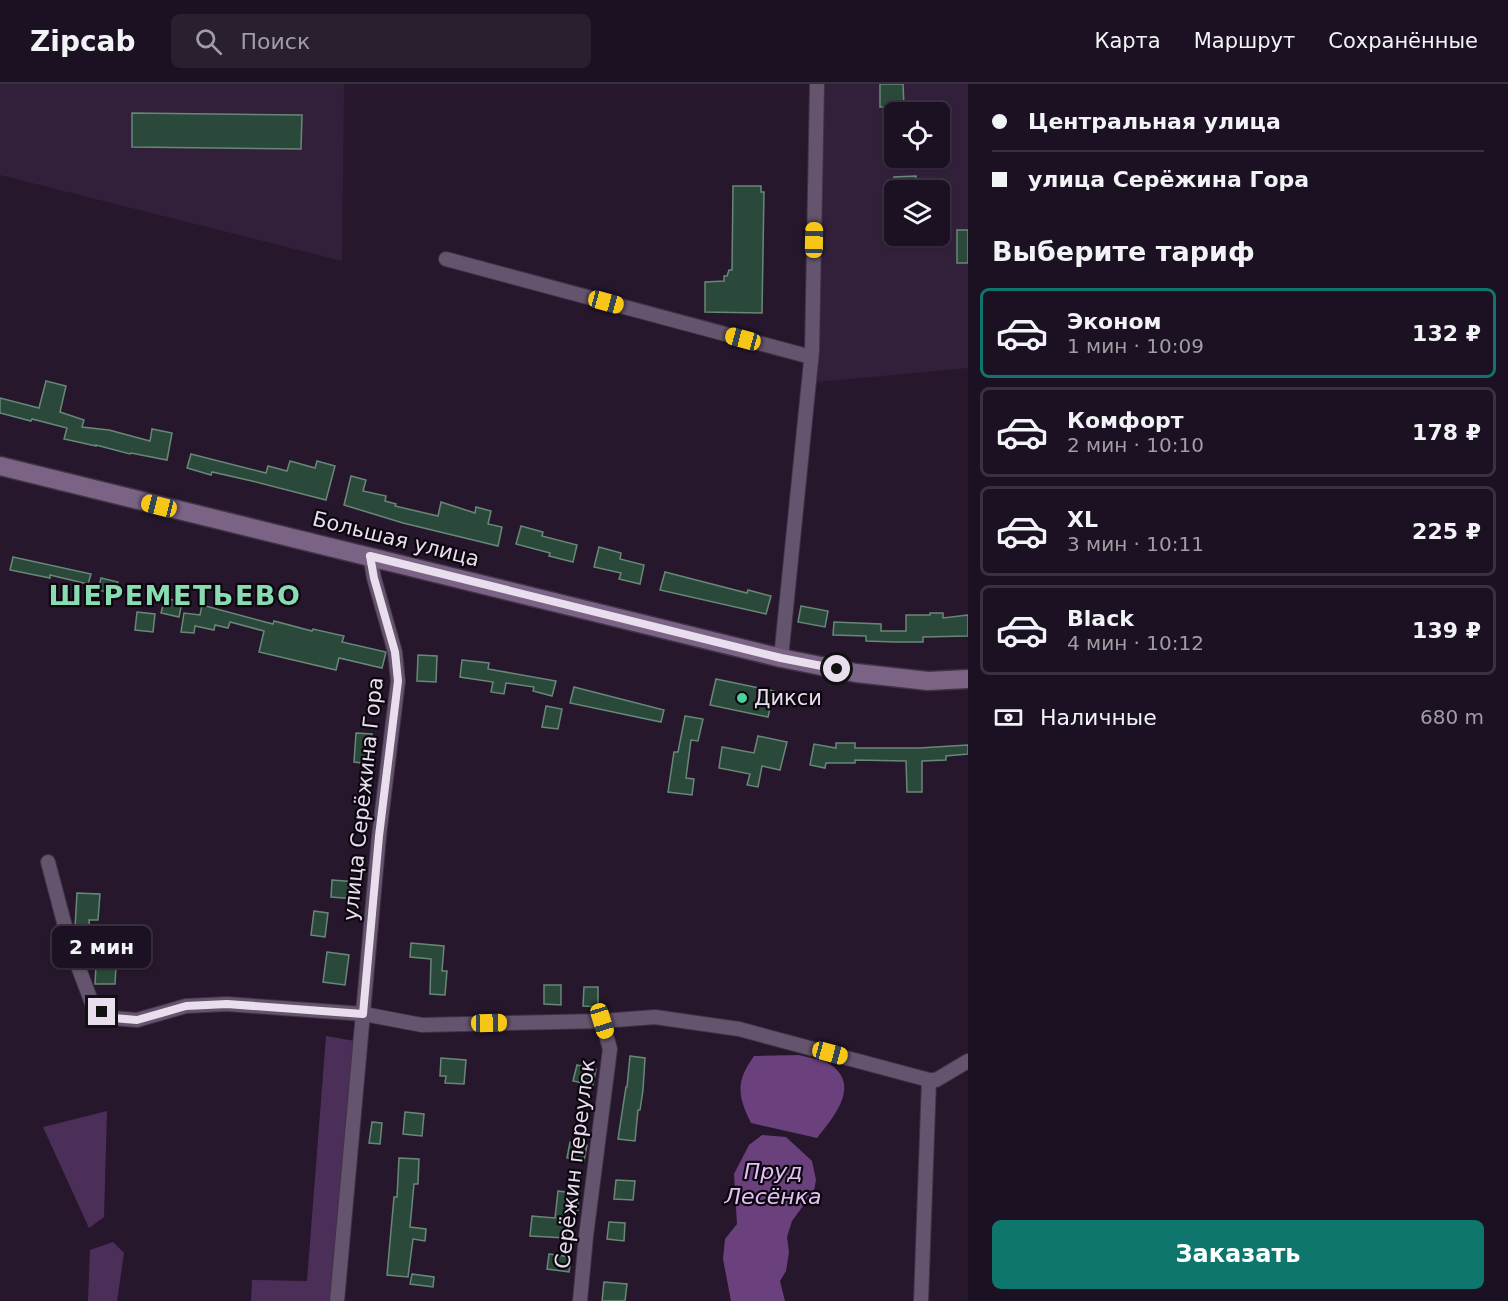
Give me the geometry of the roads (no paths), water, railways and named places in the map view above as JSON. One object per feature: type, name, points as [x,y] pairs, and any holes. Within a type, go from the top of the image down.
[{"type":"street","points":[[781,658],[811,357],[817,84]]},
{"type":"street","points":[[446,259],[811,357]]},
{"type":"street","name":"Большая улица","points":[[0,466],[781,658],[856,673],[916,680],[968,679]]},
{"type":"street","name":"улица Серёжина Гора","points":[[337,1301],[379,836],[398,681],[395,652],[370,556]]},
{"type":"street","points":[[48,862],[70,945],[93,1006],[113,1018],[137,1020],[186,1006],[227,1004],[363,1014],[422,1025],[602,1021],[655,1017],[739,1029],[929,1080],[936,1080],[968,1062]]},
{"type":"street","name":"Серёжин переулок","points":[[580,1301],[610,1049],[602,1021]]},
{"type":"street","points":[[921,1301],[929,1080]]},
{"type":"water","name":"Пруд Лесёнка","points":[[799,1055],[828,1063],[840,1073],[844,1082],[841,1102],[817,1138],[751,1123],[741,1096],[741,1081],[754,1056]]},
{"type":"water","name":"Пруд Лесёнка","points":[[762,1135],[786,1137],[812,1161],[816,1180],[814,1191],[792,1221],[787,1237],[789,1252],[786,1271],[780,1281],[785,1301],[731,1301],[723,1259],[725,1239],[737,1224],[734,1174],[749,1145]]},
{"type":"place","name":"Дикси","points":[[742,698]]},
{"type":"district","name":"ШЕРЕМЕТЬЕВО","points":[[175,596]]}]
